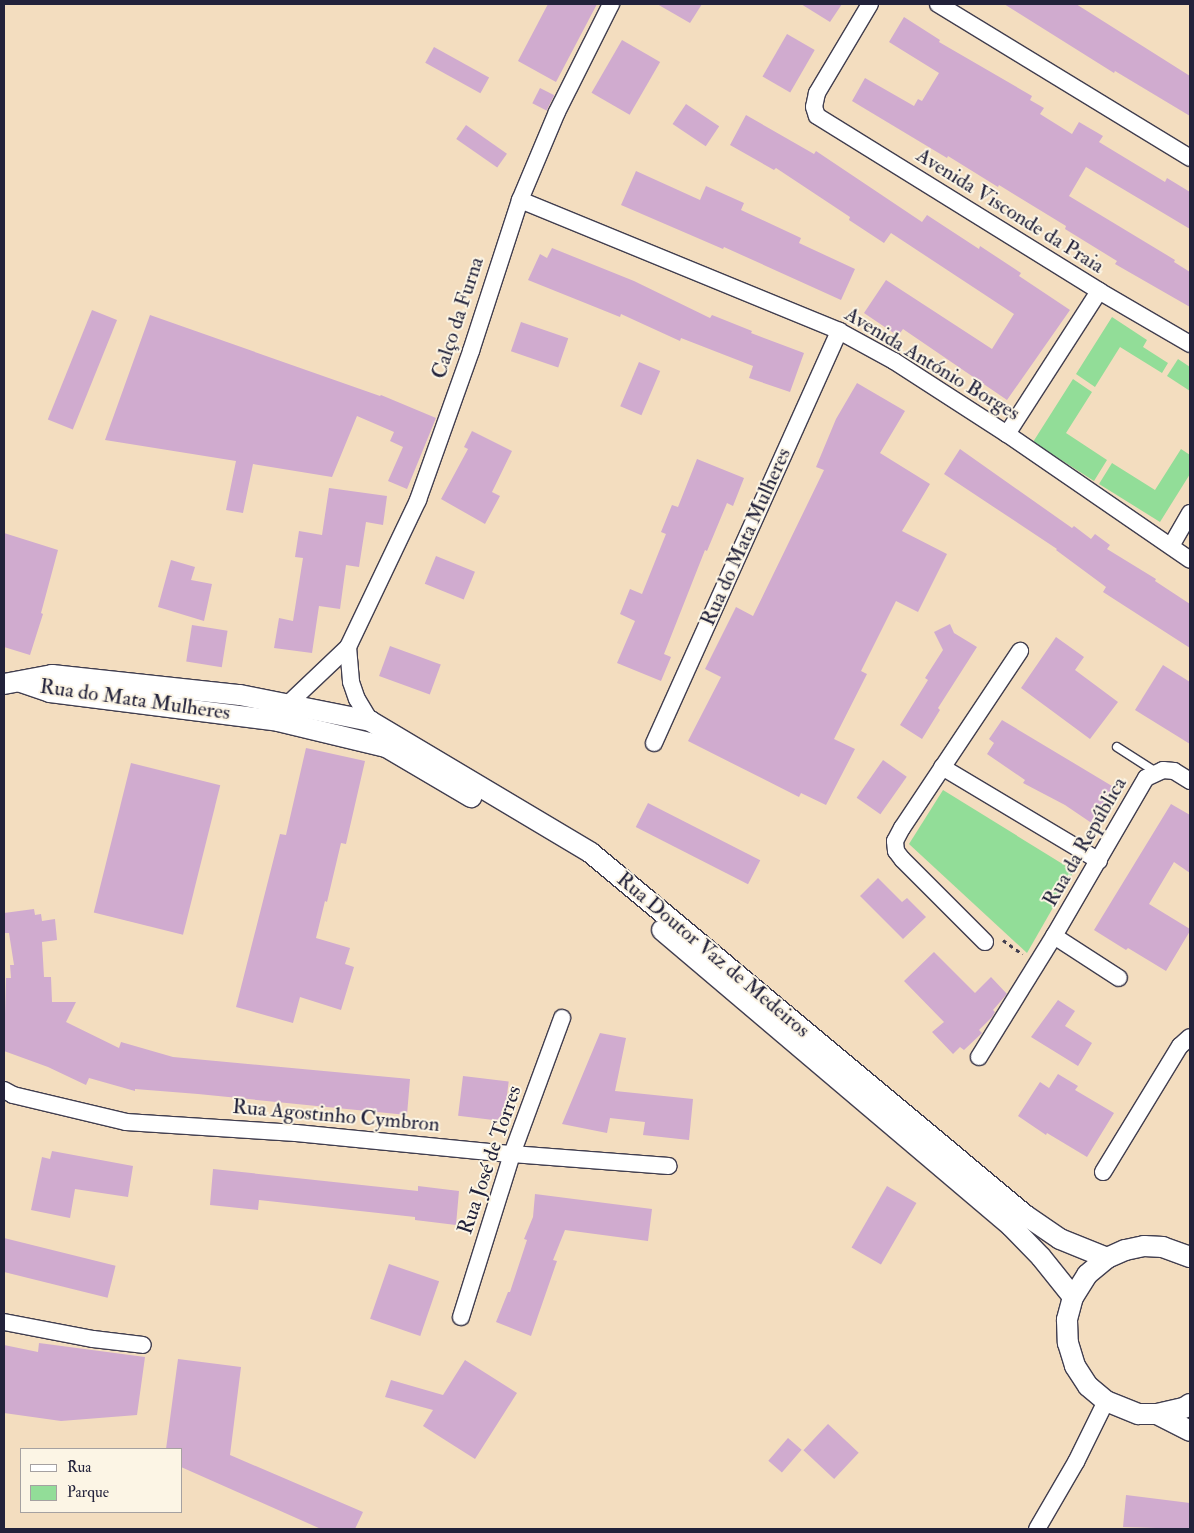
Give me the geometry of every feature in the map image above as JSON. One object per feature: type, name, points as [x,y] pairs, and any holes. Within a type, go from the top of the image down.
[{"type":"street","name":"Calço da Furna","points":[[283,712],[348,647],[418,500],[520,200],[557,112],[611,4]]},
{"type":"street","name":"Avenida Visconde da Praia","points":[[870,4],[817,93],[814,107],[817,116],[1099,291],[1190,344]]},
{"type":"street","points":[[938,4],[1190,158]]},
{"type":"street","name":"Avenida António Borges","points":[[520,200],[783,306],[839,331],[894,361],[1006,434],[1190,560]]},
{"type":"street","points":[[1006,434],[1099,291]]},
{"type":"street","name":"Rua do Mata Mulheres","points":[[654,743],[839,331]]},
{"type":"street","points":[[1171,546],[1190,513]]},
{"type":"street","points":[[348,647],[351,682],[357,699],[370,722]]},
{"type":"street","points":[[986,942],[896,851],[895,841],[942,766],[1020,651]]},
{"type":"street","name":"Rua do Mata Mulheres","points":[[12,683],[52,675],[240,695],[283,712]]},
{"type":"street","name":"Rua Doutor Vaz de Medeiros","points":[[283,712],[370,722],[591,853],[1025,1215],[1060,1239],[1107,1258]]},
{"type":"street","name":"Rua Doutor Vaz de Medeiros","points":[[283,712],[386,747],[586,866],[1011,1226],[1041,1257],[1073,1297]]},
{"type":"street","points":[[942,766],[1099,861]]},
{"type":"street","points":[[1156,772],[1174,770],[1190,781]]},
{"type":"street","name":"Rua da República","points":[[979,1057],[1037,965],[1146,778],[1156,772]]},
{"type":"street","name":"Rua da República","points":[[1054,936],[1119,978]]},
{"type":"street","name":"Rua José de Torres","points":[[461,1317],[512,1154],[562,1018]]},
{"type":"street","points":[[1103,1172],[1180,1046],[1190,1037]]},
{"type":"street","name":"Rua Agostinho Cymbron","points":[[4,1090],[13,1095],[126,1122],[296,1132],[512,1154],[669,1166]]},
{"type":"street","points":[[1190,1257],[1163,1247],[1144,1246],[1125,1250],[1107,1258],[1087,1275],[1073,1297],[1068,1328],[1068,1343],[1075,1366],[1088,1386],[1106,1401],[1139,1414],[1157,1414],[1184,1408],[1190,1404]]},
{"type":"street","points":[[4,1322],[93,1339],[143,1345]]},
{"type":"street","points":[[1037,1529],[1076,1462],[1106,1401]]},
{"type":"street","points":[[1157,1414],[1190,1432]]},
{"type":"lane","points":[[1117,747],[1156,772]]},
{"type":"path","points":[[986,942],[1003,940],[1037,965]]},
{"type":"green space","points":[[1112,317],[1147,340],[1143,347],[1168,363],[1162,373],[1120,347],[1095,387],[1076,374]]},
{"type":"green space","points":[[1178,359],[1190,367],[1190,391],[1167,376]]},
{"type":"green space","points":[[1073,379],[1092,392],[1066,433],[1107,460],[1094,481],[1033,442]]},
{"type":"green space","points":[[1181,449],[1190,455],[1190,474],[1160,522],[1099,484],[1112,463],[1155,490]]},
{"type":"green space","points":[[943,790],[1074,871],[1027,953],[909,844]]},
{"type":"building","points":[[548,4],[597,4],[556,82],[518,61]]},
{"type":"building","points":[[657,4],[702,4],[690,23]]},
{"type":"building","points":[[801,4],[842,4],[830,22]]},
{"type":"building","points":[[1004,4],[1076,4],[1190,76],[1190,116],[1115,71],[1114,73]]},
{"type":"building","points":[[904,17],[940,40],[939,42],[1032,96],[1030,100],[1044,108],[1040,114],[1072,134],[1079,122],[1103,136],[1099,142],[1165,182],[1167,178],[1190,192],[1190,229],[1086,167],[1069,196],[1175,260],[1174,262],[1190,272],[1190,307],[1115,264],[1117,261],[1065,229],[1066,226],[999,185],[998,187],[948,156],[947,158],[852,101],[865,78],[914,106],[918,99],[922,101],[939,73],[889,42]]},
{"type":"building","points":[[787,34],[815,50],[790,92],[762,76]]},
{"type":"building","points":[[622,40],[660,62],[630,115],[592,93]]},
{"type":"building","points":[[434,47],[489,78],[480,93],[425,63]]},
{"type":"building","points":[[540,88],[554,95],[547,110],[532,103]]},
{"type":"building","points":[[686,104],[719,126],[706,146],[673,124]]},
{"type":"building","points":[[746,115],[814,154],[816,151],[922,222],[927,215],[979,249],[980,246],[1021,273],[1019,276],[1070,310],[1007,400],[903,329],[898,336],[864,313],[886,280],[992,349],[1014,314],[891,233],[884,243],[849,220],[850,217],[776,168],[774,170],[730,145]]},
{"type":"building","points":[[466,125],[507,154],[497,168],[456,139]]},
{"type":"building","points":[[636,171],[700,200],[706,186],[744,203],[741,210],[801,238],[799,243],[855,269],[841,300],[724,247],[723,249],[621,205]]},
{"type":"building","points":[[552,248],[634,281],[710,318],[712,315],[752,331],[751,333],[804,353],[790,392],[749,378],[753,366],[681,338],[680,341],[621,314],[620,317],[528,280],[540,254],[547,258]]},
{"type":"building","points":[[92,310],[117,320],[73,430],[48,419]]},
{"type":"building","points":[[150,315],[381,395],[436,418],[407,489],[388,481],[403,447],[390,441],[394,432],[357,416],[332,477],[253,464],[243,513],[226,510],[236,461],[105,440]]},
{"type":"building","points":[[521,322],[568,338],[558,368],[511,351]]},
{"type":"building","points":[[639,362],[660,371],[641,415],[620,406]]},
{"type":"building","points":[[857,383],[905,411],[880,453],[930,484],[902,531],[947,554],[918,612],[896,601],[861,671],[867,674],[834,739],[855,749],[826,805],[801,793],[799,797],[688,741],[721,677],[705,669],[736,607],[753,616],[824,470],[816,467],[836,419]]},
{"type":"building","points":[[472,431],[512,451],[492,492],[500,496],[485,524],[441,499],[468,449],[464,447]]},
{"type":"building","points":[[960,449],[1072,528],[1074,526],[1091,539],[1095,534],[1110,545],[1107,549],[1156,579],[1155,581],[1190,604],[1190,648],[1103,592],[1106,587],[1057,549],[944,474]]},
{"type":"building","points":[[697,459],[744,478],[733,506],[727,503],[707,551],[705,550],[664,654],[671,657],[661,681],[617,663],[635,621],[620,614],[630,589],[642,594],[666,534],[661,532],[672,505],[678,507]]},
{"type":"building","points":[[329,488],[387,496],[383,525],[366,522],[359,567],[346,565],[340,609],[319,606],[312,653],[274,648],[279,618],[293,621],[303,558],[295,557],[299,531],[322,535]]},
{"type":"building","points":[[4,533],[58,550],[41,613],[43,614],[30,655],[4,647]]},
{"type":"building","points":[[436,556],[475,572],[464,600],[425,584]]},
{"type":"building","points":[[171,560],[195,567],[191,580],[212,584],[204,621],[158,607]]},
{"type":"building","points":[[950,624],[954,633],[977,647],[938,708],[940,710],[922,739],[900,725],[928,680],[925,678],[943,650],[934,632]]},
{"type":"building","points":[[192,625],[228,631],[222,667],[186,662]]},
{"type":"building","points":[[1056,637],[1084,657],[1075,670],[1118,702],[1090,739],[1021,688]]},
{"type":"building","points":[[390,646],[441,664],[430,695],[379,676]]},
{"type":"building","points":[[1163,665],[1190,682],[1190,744],[1135,710]]},
{"type":"building","points":[[1002,720],[1117,789],[1093,824],[1065,805],[1023,783],[1025,780],[987,754],[994,743],[989,739]]},
{"type":"building","points":[[306,748],[365,761],[346,844],[341,843],[316,938],[350,948],[345,964],[354,967],[341,1010],[300,997],[293,1023],[236,1007],[280,834],[286,835]]},
{"type":"building","points":[[883,760],[907,777],[880,814],[857,798]]},
{"type":"building","points":[[131,763],[220,785],[183,935],[94,912]]},
{"type":"building","points":[[648,803],[760,860],[748,884],[636,827]]},
{"type":"building","points":[[1171,804],[1190,815],[1190,873],[1174,862],[1149,904],[1190,929],[1190,931],[1166,971],[1128,948],[1126,950],[1094,930]]},
{"type":"building","points":[[878,878],[902,902],[907,898],[926,917],[903,939],[860,896]]},
{"type":"building","points":[[34,909],[35,915],[41,914],[42,921],[55,919],[57,940],[42,942],[44,977],[51,977],[52,1002],[76,1002],[66,1022],[119,1048],[121,1042],[173,1057],[410,1079],[407,1115],[198,1094],[135,1089],[135,1091],[89,1078],[86,1085],[48,1067],[4,1051],[6,978],[11,978],[10,965],[14,965],[9,933],[4,933],[4,913]]},
{"type":"building","points":[[934,952],[975,993],[991,977],[1007,994],[993,1010],[995,1012],[992,1017],[979,1030],[982,1033],[964,1050],[960,1047],[953,1054],[932,1032],[944,1022],[904,981]]},
{"type":"building","points":[[1058,1000],[1075,1011],[1065,1026],[1092,1043],[1078,1066],[1031,1037]]},
{"type":"building","points":[[600,1033],[626,1038],[615,1091],[693,1099],[689,1140],[643,1135],[645,1122],[610,1118],[607,1133],[562,1124]]},
{"type":"building","points":[[1058,1074],[1078,1086],[1075,1090],[1114,1113],[1087,1157],[1047,1133],[1046,1135],[1018,1116],[1040,1082],[1049,1088]]},
{"type":"building","points":[[463,1076],[509,1082],[504,1121],[458,1116]]},
{"type":"building","points":[[52,1151],[133,1166],[128,1197],[75,1189],[70,1218],[31,1210],[42,1157],[50,1159]]},
{"type":"building","points":[[213,1169],[418,1191],[418,1186],[459,1191],[456,1225],[415,1220],[415,1217],[259,1200],[258,1210],[210,1205]]},
{"type":"building","points":[[887,1186],[916,1203],[881,1264],[852,1247]]},
{"type":"building","points":[[535,1194],[652,1209],[648,1241],[565,1230],[553,1260],[557,1261],[531,1336],[496,1322],[508,1292],[510,1292],[527,1240],[524,1239],[533,1217]]},
{"type":"building","points":[[4,1238],[116,1266],[108,1298],[4,1272]]},
{"type":"building","points":[[389,1264],[439,1281],[420,1336],[370,1319]]},
{"type":"building","points":[[39,1343],[145,1357],[137,1415],[61,1421],[4,1413],[4,1345],[38,1352]]},
{"type":"building","points":[[178,1359],[241,1367],[230,1455],[363,1512],[355,1529],[321,1529],[182,1467],[182,1448],[166,1448]]},
{"type":"building","points":[[465,1360],[517,1393],[475,1459],[423,1426],[433,1410],[385,1397],[391,1380],[443,1395]]},
{"type":"building","points":[[828,1424],[859,1453],[834,1479],[803,1450]]},
{"type":"building","points":[[788,1438],[802,1450],[782,1472],[768,1461]]},
{"type":"building","points":[[1126,1495],[1190,1503],[1190,1529],[1123,1527]]}]
